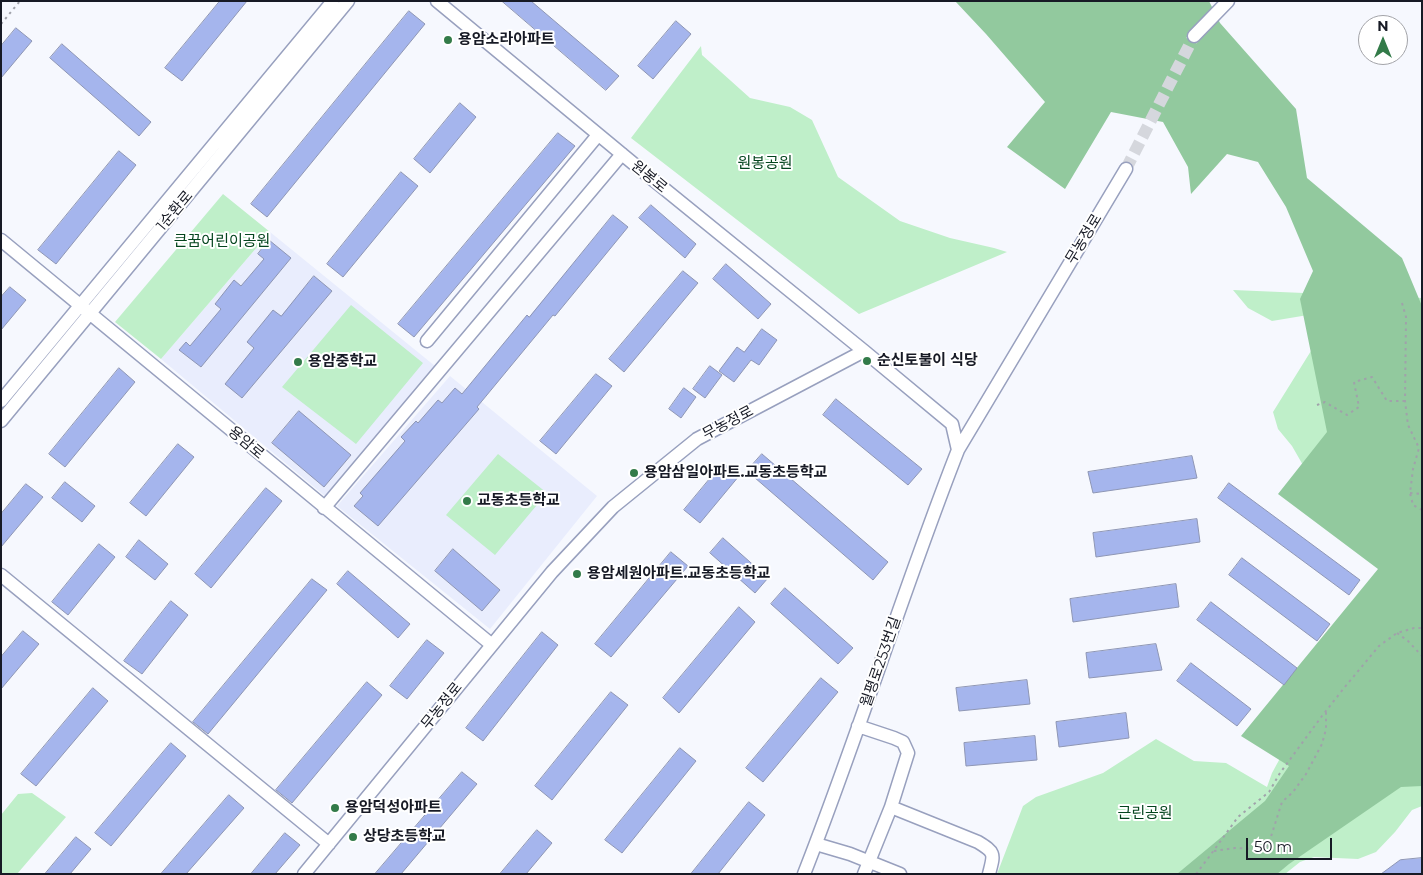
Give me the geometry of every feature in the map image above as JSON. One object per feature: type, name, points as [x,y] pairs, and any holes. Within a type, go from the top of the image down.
[{"type":"street","name":"1순환로","points":[[1,421],[86,309],[333,1]]},
{"type":"street","name":"1순환로","points":[[1,401],[86,309],[348,1]]},
{"type":"street","name":"원봉로","points":[[437,1],[598,135],[864,351]]},
{"type":"street","points":[[1194,36],[1228,1]]},
{"type":"street","points":[[427,341],[598,135]]},
{"type":"street","points":[[324,508],[622,154]]},
{"type":"street","name":"무농정로","points":[[958,450],[1126,168]]},
{"type":"street","name":"용암로","points":[[1,240],[492,645]]},
{"type":"street","points":[[864,351],[952,424],[958,450]]},
{"type":"street","name":"무농정로","points":[[304,874],[552,572],[613,507],[697,439],[864,351]]},
{"type":"street","name":"월평로253번길","points":[[804,874],[938,498],[958,450]]},
{"type":"street","points":[[1,575],[329,844]]},
{"type":"street","points":[[858,726],[903,742],[908,753],[891,807],[864,874]]},
{"type":"street","points":[[891,807],[989,848],[993,856],[989,874]]},
{"type":"street","points":[[816,844],[850,854],[900,874]]},
{"type":"path","points":[[1,24],[20,1]]},
{"type":"path","points":[[1402,303],[1406,317],[1405,401],[1408,425],[1419,448],[1410,493],[1413,505],[1422,510]]},
{"type":"path","points":[[1317,405],[1325,402],[1347,416],[1359,406],[1354,382],[1372,377],[1387,401],[1405,401]]},
{"type":"path","points":[[1410,493],[1422,494]]},
{"type":"path","points":[[1196,874],[1238,817],[1269,792],[1280,773],[1326,711],[1379,646],[1397,633],[1414,628],[1422,628]]},
{"type":"path","points":[[1397,633],[1408,641],[1422,656]]},
{"type":"path","points":[[1214,852],[1236,848],[1255,849],[1268,846],[1282,802],[1302,780],[1322,744],[1326,729],[1326,711]]},
{"type":"shaded area","name":"용암중학교","points":[[270,232],[435,366],[326,497],[161,359]]},
{"type":"shaded area","name":"교동초등학교","points":[[450,376],[597,496],[490,629],[337,506]]},
{"type":"green space","points":[[955,1],[1209,1],[1220,23],[1296,109],[1307,178],[1402,258],[1422,306],[1422,786],[1401,787],[1277,874],[1177,874],[1265,801],[1289,766],[1241,736],[1378,569],[1278,494],[1327,432],[1300,299],[1313,271],[1286,207],[1258,162],[1227,154],[1191,194],[1188,167],[1163,122],[1111,112],[1065,189],[1007,147],[1045,102]]},
{"type":"green space","name":"원봉공원","points":[[701,46],[702,55],[750,98],[790,107],[812,120],[838,177],[900,221],[950,238],[1007,252],[859,314],[631,138]]},
{"type":"green space","name":"큰꿈어린이공원","points":[[223,194],[270,232],[161,359],[115,322]]},
{"type":"green space","points":[[1233,290],[1422,298],[1422,553],[1335,521],[1292,446],[1278,429],[1273,412],[1324,330],[1308,315],[1272,321],[1248,308]]},
{"type":"green space","points":[[351,305],[423,363],[356,444],[282,387]]},
{"type":"green space","points":[[498,454],[547,493],[495,555],[446,515]]},
{"type":"green space","name":"근린공원","points":[[1422,596],[1422,806],[1412,810],[1376,852],[1358,859],[1314,857],[1300,862],[1285,874],[997,874],[1023,806],[1036,797],[1103,773],[1156,739],[1194,761],[1226,763],[1267,787],[1272,773],[1290,740]]},
{"type":"green space","points":[[32,793],[66,817],[17,874],[1,874],[1,815],[18,794]]},
{"type":"building","points":[[220,1],[247,1],[182,81],[165,68]]},
{"type":"building","points":[[502,1],[531,1],[619,76],[606,90]]},
{"type":"building","points":[[409,11],[425,24],[267,217],[251,204]]},
{"type":"building","points":[[676,21],[691,34],[653,79],[638,66]]},
{"type":"building","points":[[16,28],[32,41],[1,78],[1,46]]},
{"type":"building","points":[[62,44],[151,122],[139,136],[50,58]]},
{"type":"building","points":[[460,103],[476,117],[430,173],[414,159]]},
{"type":"building","points":[[558,133],[575,146],[414,337],[398,324]]},
{"type":"building","points":[[119,151],[136,165],[56,264],[38,250]]},
{"type":"building","points":[[401,172],[418,186],[343,277],[327,264]]},
{"type":"building","points":[[651,205],[696,244],[685,258],[639,218]]},
{"type":"building","points":[[613,215],[628,227],[477,407],[479,409],[378,526],[354,506],[363,496],[360,493],[405,441],[401,437],[416,421],[418,423],[438,400],[442,403],[455,388],[462,394],[527,315],[529,317]]},
{"type":"building","points":[[269,240],[291,258],[201,367],[179,350],[186,342],[190,346],[221,309],[215,304],[234,280],[241,286],[264,259],[258,254]]},
{"type":"building","points":[[726,264],[771,304],[758,319],[713,279]]},
{"type":"building","points":[[683,271],[698,283],[624,372],[609,359]]},
{"type":"building","points":[[314,276],[332,291],[242,398],[225,384],[254,348],[247,342],[273,310],[281,316]]},
{"type":"building","points":[[10,287],[26,300],[1,330],[1,297]]},
{"type":"building","points":[[762,329],[777,340],[759,365],[751,360],[734,382],[719,371],[737,347],[744,352]]},
{"type":"building","points":[[710,366],[722,375],[705,398],[693,389]]},
{"type":"building","points":[[119,368],[135,382],[65,467],[49,454]]},
{"type":"building","points":[[596,374],[612,386],[556,454],[540,441]]},
{"type":"building","points":[[684,388],[696,397],[681,418],[669,409]]},
{"type":"building","points":[[836,399],[922,469],[908,485],[823,415]]},
{"type":"building","points":[[299,411],[351,455],[324,487],[272,443]]},
{"type":"building","points":[[178,444],[194,457],[146,516],[130,503]]},
{"type":"building","points":[[762,454],[888,562],[873,580],[747,471]]},
{"type":"building","points":[[1192,456],[1197,478],[1093,493],[1088,472]]},
{"type":"building","points":[[723,463],[739,476],[700,523],[684,510]]},
{"type":"building","points":[[65,482],[95,506],[82,522],[52,498]]},
{"type":"building","points":[[1229,483],[1360,580],[1349,595],[1218,498]]},
{"type":"building","points":[[26,484],[43,497],[1,547],[1,514]]},
{"type":"building","points":[[266,488],[282,501],[211,588],[195,574]]},
{"type":"building","points":[[1197,519],[1200,542],[1096,557],[1093,533]]},
{"type":"building","points":[[723,538],[768,578],[755,593],[710,553]]},
{"type":"building","points":[[139,540],[168,564],[155,580],[126,557]]},
{"type":"building","points":[[99,544],[115,557],[68,615],[52,602]]},
{"type":"building","points":[[453,549],[500,590],[482,611],[435,571]]},
{"type":"building","points":[[671,552],[688,566],[611,657],[595,644]]},
{"type":"building","points":[[1242,558],[1330,624],[1317,641],[1229,575]]},
{"type":"building","points":[[348,571],[410,624],[398,638],[337,584]]},
{"type":"building","points":[[312,579],[327,590],[208,734],[193,722]]},
{"type":"building","points":[[1176,584],[1179,607],[1073,622],[1070,599]]},
{"type":"building","points":[[785,588],[853,648],[838,664],[771,604]]},
{"type":"building","points":[[171,601],[188,615],[142,674],[124,661]]},
{"type":"building","points":[[1211,602],[1297,668],[1284,685],[1197,620]]},
{"type":"building","points":[[739,607],[755,622],[679,713],[663,698]]},
{"type":"building","points":[[23,631],[39,644],[1,689],[1,657]]},
{"type":"building","points":[[542,632],[558,645],[483,741],[466,728]]},
{"type":"building","points":[[427,640],[444,653],[407,699],[390,686]]},
{"type":"building","points":[[1156,644],[1162,670],[1089,678],[1086,653]]},
{"type":"building","points":[[1191,663],[1251,709],[1237,726],[1177,681]]},
{"type":"building","points":[[821,678],[838,692],[763,782],[746,768]]},
{"type":"building","points":[[1027,680],[1030,704],[959,711],[956,688]]},
{"type":"building","points":[[367,682],[382,695],[292,803],[276,790]]},
{"type":"building","points":[[93,688],[108,701],[36,786],[21,774]]},
{"type":"building","points":[[611,692],[628,705],[552,800],[535,786]]},
{"type":"building","points":[[1126,713],[1129,738],[1059,747],[1056,722]]},
{"type":"building","points":[[1035,736],[1037,760],[966,766],[964,743]]},
{"type":"building","points":[[171,743],[186,756],[111,846],[95,833]]},
{"type":"building","points":[[680,748],[696,761],[622,853],[605,840]]},
{"type":"building","points":[[462,772],[477,784],[401,874],[375,874]]},
{"type":"building","points":[[229,795],[244,808],[186,874],[161,874]]},
{"type":"building","points":[[749,802],[765,815],[718,874],[691,874]]},
{"type":"building","points":[[537,830],[552,843],[526,874],[500,874]]},
{"type":"building","points":[[285,833],[300,845],[275,874],[251,874]]},
{"type":"building","points":[[76,837],[91,849],[70,874],[45,874]]},
{"type":"building","points":[[1422,858],[1422,874],[1381,874],[1400,860]]},
{"type":"tunnel","points":[[1126,169],[1194,36]]},
{"type":"place","name":"용암소라아파트","points":[[448,40]]},
{"type":"place","name":"순신토불이 식당","points":[[867,361]]},
{"type":"place","name":"용암중학교","points":[[298,362]]},
{"type":"place","name":"용암삼일아파트.교동초등학교","points":[[634,473]]},
{"type":"place","name":"교동초등학교","points":[[467,501]]},
{"type":"place","name":"용암세원아파트.교동초등학교","points":[[577,574]]},
{"type":"place","name":"용암덕성아파트","points":[[335,808]]},
{"type":"place","name":"상당초등학교","points":[[353,837]]}]
